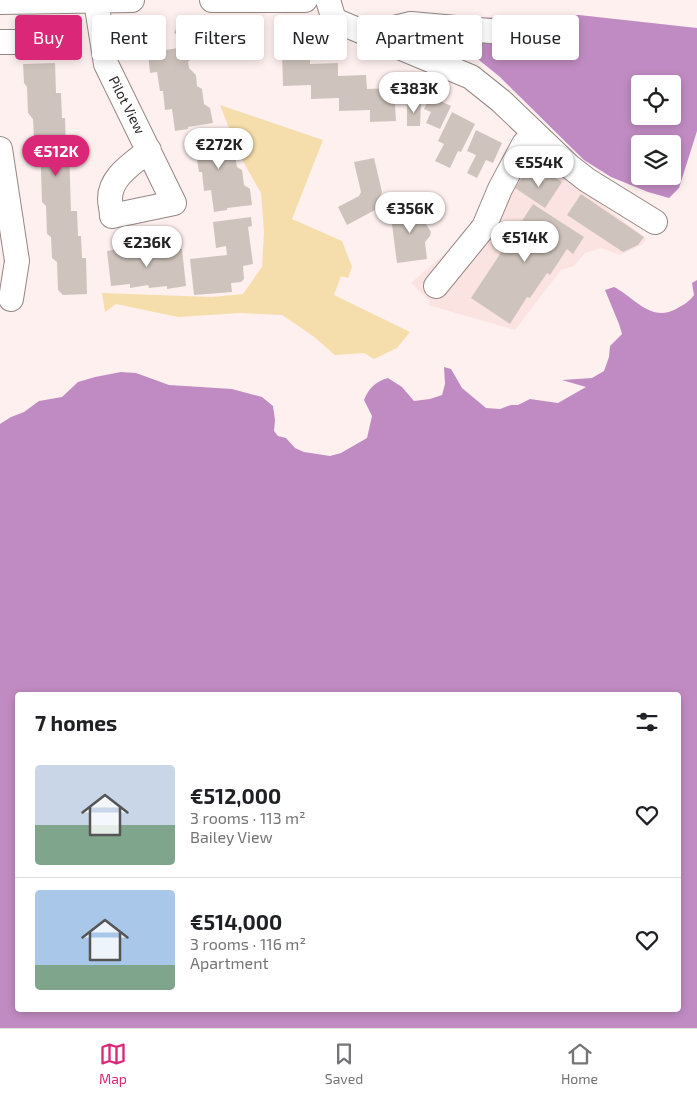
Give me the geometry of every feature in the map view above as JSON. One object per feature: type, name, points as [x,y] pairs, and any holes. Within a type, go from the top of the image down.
[{"type":"street","points":[[0,2],[132,0]]},
{"type":"street","points":[[212,0],[305,0]]},
{"type":"street","points":[[328,0],[334,20],[357,29]]},
{"type":"street","name":"Pilot View","points":[[96,1],[106,64],[149,150]]},
{"type":"street","points":[[0,42],[15,42]]},
{"type":"street","points":[[429,60],[471,78],[501,101],[569,166],[587,180],[656,222]]},
{"type":"street","points":[[436,286],[484,227],[500,189],[524,144],[534,134]]},
{"type":"street","points":[[0,149],[17,261],[11,298]]},
{"type":"shaded area","points":[[579,15],[697,28],[697,131],[681,182],[681,135],[631,135],[631,185],[680,185],[679,188],[669,198],[648,192],[611,177],[584,160],[500,77],[479,60],[482,60],[482,18],[492,18],[492,60],[579,60]]},
{"type":"shaded area","points":[[220,105],[323,140],[292,219],[342,241],[352,267],[348,278],[341,276],[334,295],[410,332],[397,348],[374,359],[364,353],[335,355],[313,336],[282,315],[241,313],[178,317],[116,304],[105,312],[102,293],[212,297],[243,294],[262,267],[264,232],[261,193],[240,156]]},
{"type":"shaded area","points":[[517,140],[647,239],[641,245],[620,255],[601,248],[585,253],[574,266],[561,270],[515,330],[428,305],[430,302],[411,283],[478,225]]},
{"type":"shaded area","points":[[697,280],[697,1028],[0,1028],[0,424],[24,412],[39,401],[62,397],[78,382],[121,372],[136,373],[169,385],[232,389],[262,397],[273,406],[274,431],[278,436],[286,438],[295,448],[304,452],[330,456],[341,453],[367,438],[372,416],[364,400],[368,392],[379,381],[388,378],[402,387],[414,401],[430,399],[442,395],[445,384],[444,367],[451,369],[462,388],[486,408],[500,409],[511,405],[518,405],[530,399],[558,403],[586,387],[562,380],[592,378],[604,371],[609,357],[610,346],[622,334],[605,290],[614,287],[643,307],[659,313],[676,309],[694,295],[692,283]]},
{"type":"building","points":[[176,48],[176,60],[190,60],[188,61],[189,68],[196,75],[197,86],[202,89],[204,104],[210,108],[213,123],[175,131],[172,109],[165,110],[163,91],[160,91],[157,72],[150,73],[149,60],[166,60],[166,50]]},
{"type":"building","points":[[282,60],[310,60],[310,64],[338,63],[338,76],[366,75],[367,89],[394,88],[396,121],[370,122],[370,110],[339,111],[339,98],[311,99],[311,85],[283,86]]},
{"type":"building","points":[[55,63],[56,93],[61,93],[62,118],[65,118],[66,150],[69,150],[71,211],[77,211],[78,236],[81,236],[82,258],[86,258],[87,294],[63,295],[58,290],[57,262],[52,258],[51,237],[47,234],[46,206],[42,202],[40,141],[34,139],[33,119],[28,113],[27,87],[24,83],[23,64]]},
{"type":"building","points":[[430,96],[451,106],[440,129],[426,123],[431,112],[424,109]]},
{"type":"building","points":[[407,102],[421,103],[420,126],[407,126]]},
{"type":"building","points":[[452,112],[475,124],[461,152],[458,151],[450,168],[435,161],[444,144],[438,141]]},
{"type":"building","points":[[223,129],[226,133],[228,149],[235,156],[237,167],[242,170],[244,185],[250,189],[252,205],[227,208],[227,210],[214,212],[211,190],[204,191],[202,172],[199,172],[196,153],[189,154],[187,134]]},
{"type":"building","points":[[476,130],[502,143],[493,163],[486,160],[477,178],[467,173],[476,155],[467,151]]},
{"type":"building","points":[[374,158],[382,192],[375,210],[347,225],[338,207],[359,196],[361,192],[354,162]]},
{"type":"building","points":[[527,170],[544,181],[549,174],[562,182],[545,208],[515,188]]},
{"type":"building","points":[[581,194],[644,237],[638,245],[623,252],[567,215]]},
{"type":"building","points":[[533,204],[584,237],[573,254],[567,249],[550,275],[547,273],[530,298],[527,297],[510,324],[471,298]]},
{"type":"building","points":[[421,205],[423,222],[431,232],[425,242],[427,259],[397,263],[390,209]]},
{"type":"building","points":[[251,217],[252,226],[248,227],[253,264],[243,266],[244,279],[241,282],[231,283],[232,292],[194,295],[190,259],[227,255],[226,246],[216,248],[213,222]]},
{"type":"building","points":[[125,248],[125,251],[144,249],[144,251],[162,248],[162,251],[182,249],[186,286],[167,289],[167,286],[149,288],[148,285],[130,288],[130,284],[111,286],[107,251]]}]
